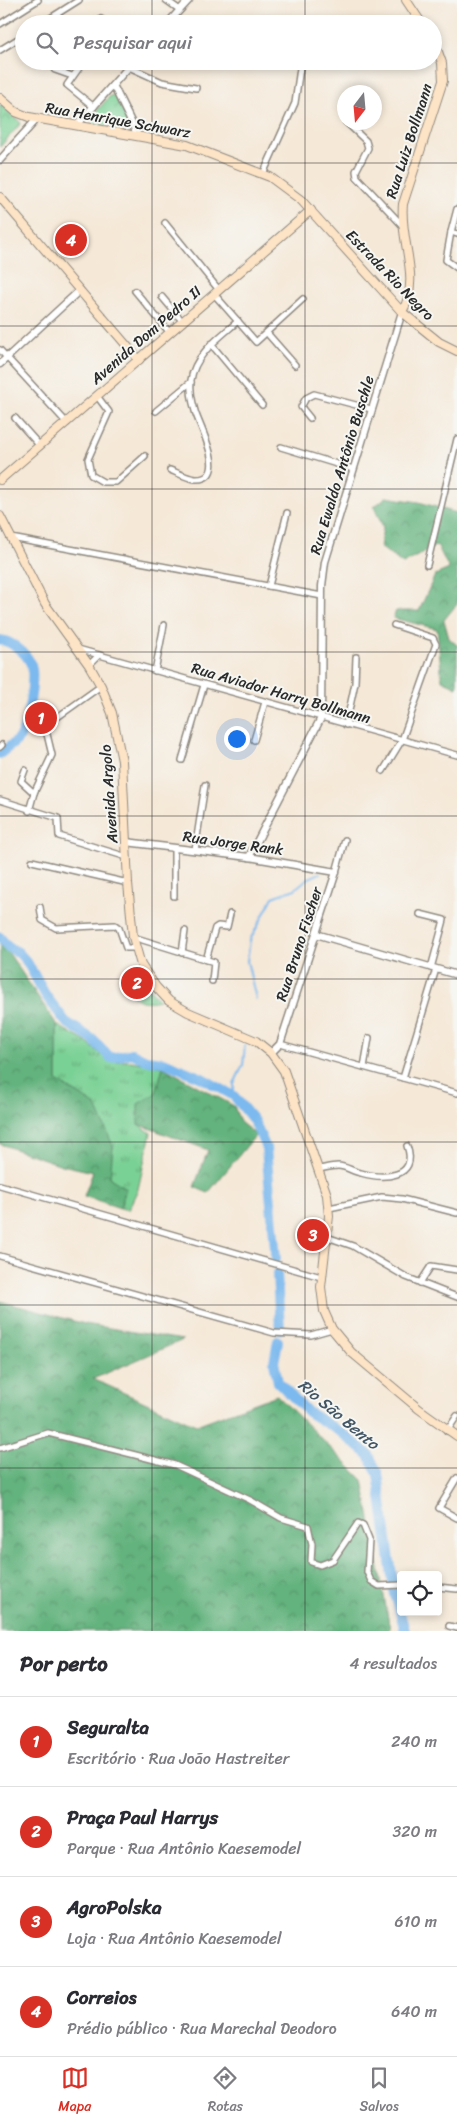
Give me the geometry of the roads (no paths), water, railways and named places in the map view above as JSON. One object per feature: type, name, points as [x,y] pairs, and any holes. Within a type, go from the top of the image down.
[{"type":"main road","points":[[406,0],[416,15]]},
{"type":"main road","name":"Rua Luiz Bollmann","points":[[402,312],[408,299],[411,285],[403,226],[404,197],[442,87],[442,63]]},
{"type":"main road","name":"Rua Henrique Schwarz","points":[[0,98],[21,115],[194,147],[263,174],[288,189],[310,210]]},
{"type":"main road","points":[[0,197],[139,360]]},
{"type":"main road","name":"Avenida Dom Pedro II","points":[[0,480],[310,210]]},
{"type":"main road","name":"Estrada Rio Negro","points":[[310,210],[402,312],[433,338],[457,351]]},
{"type":"main road","name":"Avenida Argolo","points":[[0,516],[45,604],[89,665],[101,686],[112,713],[121,750],[128,883],[133,937],[145,972],[168,1001],[188,1012],[251,1038],[271,1052]]},
{"type":"main road","points":[[271,1052],[284,1071],[319,1169],[329,1208],[321,1278],[322,1302],[332,1330],[351,1352],[447,1431],[457,1436]]},
{"type":"street","points":[[0,24],[38,0]]},
{"type":"street","points":[[55,15],[79,0]]},
{"type":"street","points":[[166,0],[180,10]]},
{"type":"street","points":[[176,15],[189,0]]},
{"type":"street","points":[[0,50],[15,41]]},
{"type":"street","points":[[55,70],[72,76]]},
{"type":"street","points":[[77,70],[67,83],[68,86],[94,107]]},
{"type":"street","points":[[77,125],[126,70]]},
{"type":"street","points":[[133,70],[156,80],[196,88]]},
{"type":"street","points":[[263,174],[295,103],[300,70]]},
{"type":"street","points":[[113,85],[138,136]]},
{"type":"street","points":[[0,160],[38,119]]},
{"type":"street","points":[[354,130],[366,141],[368,148],[357,167],[357,177],[403,226]]},
{"type":"street","points":[[457,208],[454,233],[446,260],[457,268]]},
{"type":"street","points":[[164,223],[256,342],[303,299]]},
{"type":"street","points":[[0,364],[80,290]]},
{"type":"street","points":[[135,290],[170,333]]},
{"type":"street","points":[[162,297],[183,322]]},
{"type":"street","name":"Rua Ewaldo Antônio Buschle","points":[[321,718],[322,596],[327,552],[402,312]]},
{"type":"street","points":[[170,470],[192,478],[206,476],[211,464],[211,451],[194,409],[191,382],[199,359],[211,344],[238,321]]},
{"type":"street","points":[[267,333],[295,366]]},
{"type":"street","points":[[211,344],[262,405]]},
{"type":"street","points":[[0,350],[67,422]]},
{"type":"street","points":[[156,411],[191,382]]},
{"type":"street","points":[[310,418],[301,407],[306,398],[314,394],[371,409]]},
{"type":"street","points":[[98,396],[109,412],[88,459],[91,475],[103,482],[116,482],[145,456]]},
{"type":"street","points":[[15,418],[40,446]]},
{"type":"street","points":[[427,565],[457,439]]},
{"type":"street","points":[[281,447],[353,469]]},
{"type":"street","points":[[268,586],[287,513]]},
{"type":"street","points":[[10,538],[322,596]]},
{"type":"street","points":[[155,671],[164,625]]},
{"type":"street","points":[[383,771],[402,740],[436,644],[433,638],[394,625]]},
{"type":"street","name":"Rua Aviador Harry Bollmann","points":[[78,649],[457,755]]},
{"type":"street","points":[[89,665],[98,655]]},
{"type":"street","points":[[346,724],[355,683],[356,656]]},
{"type":"street","points":[[182,760],[204,684]]},
{"type":"street","points":[[29,811],[34,793],[52,755],[45,726],[101,686]]},
{"type":"street","points":[[254,740],[265,702]]},
{"type":"street","points":[[249,857],[321,718]]},
{"type":"street","points":[[25,770],[20,781],[34,793]]},
{"type":"street","points":[[195,850],[205,785]]},
{"type":"street","points":[[0,800],[29,811],[58,818],[59,836],[127,857]]},
{"type":"street","name":"Rua Bruno Fischer","points":[[280,1044],[345,840]]},
{"type":"street","name":"Rua Jorge Rank","points":[[126,842],[249,857],[336,872]]},
{"type":"street","points":[[174,848],[174,896]]},
{"type":"street","points":[[32,861],[128,883]]},
{"type":"street","points":[[40,907],[42,920],[53,927],[116,925],[120,928],[126,948],[136,950]]},
{"type":"street","points":[[206,960],[215,928],[218,926],[227,927],[230,914]]},
{"type":"street","points":[[403,1078],[434,968],[444,920],[420,914]]},
{"type":"street","points":[[182,953],[185,931]]},
{"type":"street","points":[[316,934],[457,975]]},
{"type":"street","points":[[133,937],[214,962],[212,982]]},
{"type":"street","points":[[364,1067],[369,1038]]},
{"type":"street","points":[[271,1052],[280,1044],[457,1093]]},
{"type":"street","points":[[319,1169],[340,1166],[368,1175],[394,1175],[404,1170],[409,1163],[407,1146]]},
{"type":"street","points":[[0,1185],[321,1278]]},
{"type":"street","points":[[329,1208],[382,1197],[408,1201],[457,1213]]},
{"type":"street","points":[[327,1237],[353,1246],[397,1272],[457,1298]]},
{"type":"street","points":[[0,1256],[274,1333],[311,1335],[332,1330]]},
{"type":"street","points":[[420,1283],[431,1266],[457,1270]]},
{"type":"street","points":[[447,1431],[457,1416]]},
{"type":"street","points":[[0,1448],[48,1433],[175,1465],[250,1500],[281,1518],[308,1526],[312,1544],[311,1562],[320,1566],[333,1560],[358,1523],[364,1526],[369,1540],[367,1572],[371,1581],[379,1586],[397,1585]]},
{"type":"street","points":[[457,1478],[439,1508],[457,1518]]},
{"type":"street","points":[[442,1587],[457,1589]]},
{"type":"street","points":[[449,1626],[457,1628]]},
{"type":"waterway","name":"Rio São Bento","points":[[0,640],[10,643],[25,654],[32,669],[31,692],[22,733],[15,742],[0,754]]},
{"type":"waterway","points":[[256,999],[247,961],[250,940],[273,897],[295,889],[307,879],[320,873]]},
{"type":"waterway","name":"Rio São Bento","points":[[0,937],[8,947],[18,952],[27,962],[46,996],[66,1022],[92,1039],[111,1058],[132,1053],[146,1060],[164,1062],[202,1078],[234,1096],[254,1121],[266,1148],[276,1259]]},
{"type":"waterway","points":[[234,1096],[234,1084],[243,1065],[245,1045]]},
{"type":"waterway","name":"Rio São Bento","points":[[277,1273],[280,1329]]},
{"type":"waterway","name":"Rio São Bento","points":[[278,1341],[274,1362],[278,1382],[308,1412],[342,1433],[369,1455],[378,1474],[394,1590],[405,1631]]},
{"type":"place","name":"Correios","points":[[71,240]]},
{"type":"place","name":"Seguralta","points":[[41,718]]},
{"type":"place","name":"Praça Paul Harrys","points":[[137,983]]},
{"type":"place","name":"AgroPolska","points":[[313,1235]]}]
